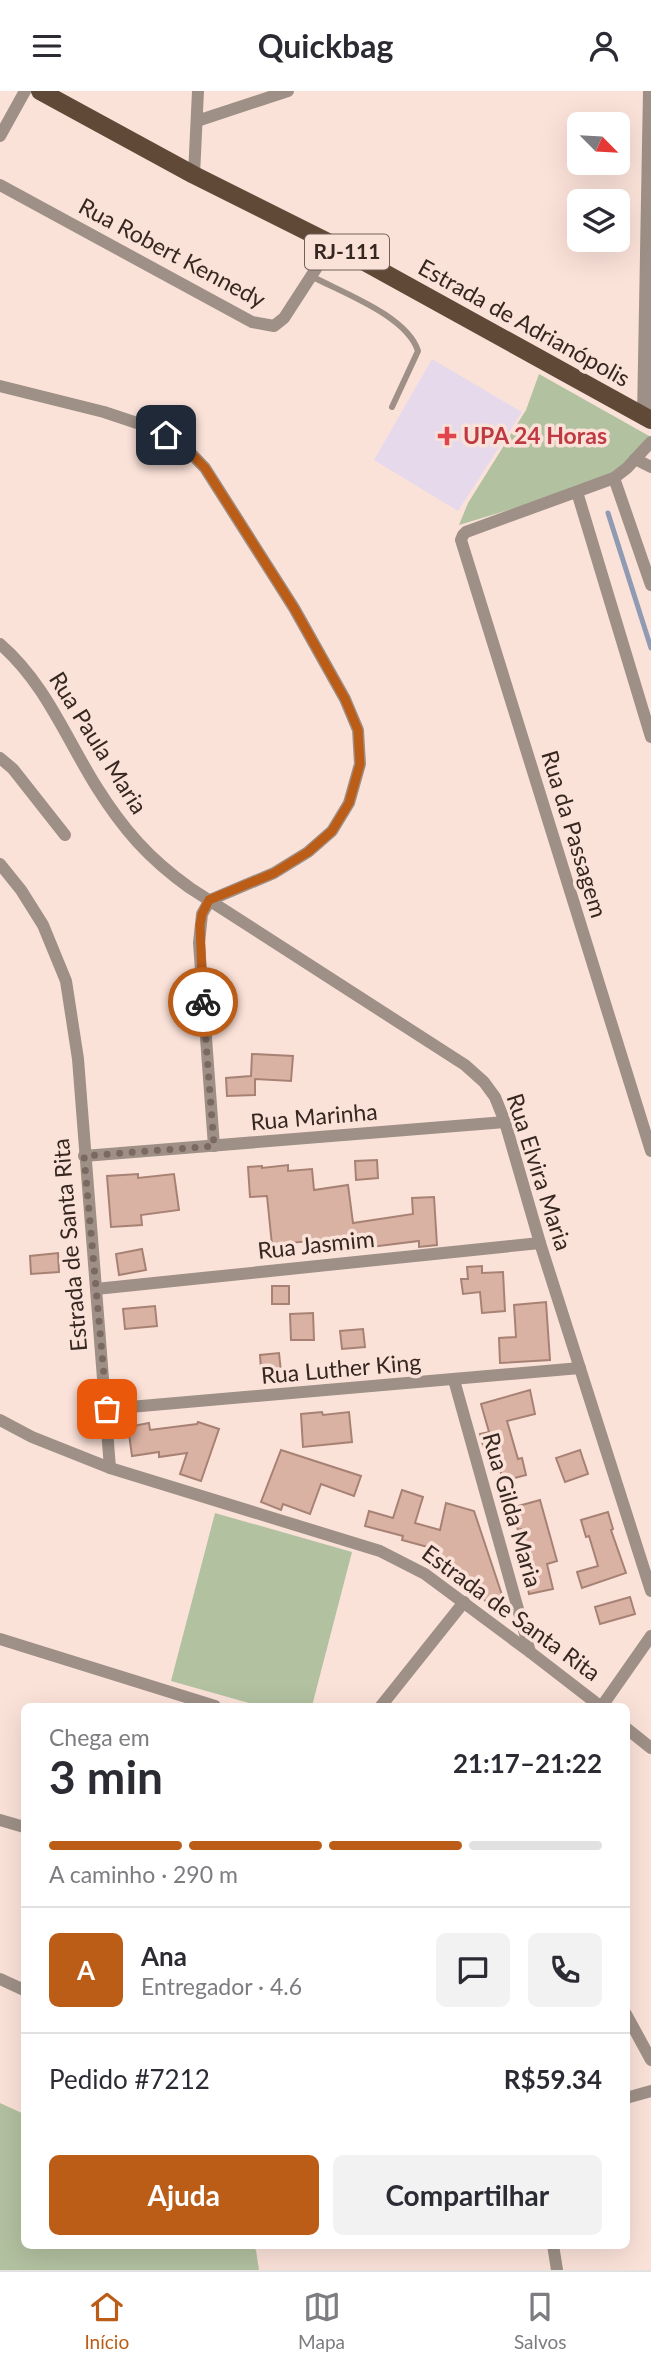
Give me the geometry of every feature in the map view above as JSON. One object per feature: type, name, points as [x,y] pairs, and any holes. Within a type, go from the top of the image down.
[{"type":"main road","name":"Estrada de Adrianópolis","points":[[40,91],[332,244],[648,418]]},
{"type":"street","points":[[0,136],[25,91]]},
{"type":"street","points":[[194,174],[198,91]]},
{"type":"street","points":[[197,121],[288,91]]},
{"type":"street","points":[[648,418],[651,91]]},
{"type":"street","name":"Rua Robert Kennedy","points":[[0,185],[252,322],[274,326],[284,318],[332,244]]},
{"type":"street","points":[[0,386],[104,412],[152,428],[180,442],[205,468],[294,608],[345,699],[358,730],[360,764],[349,803],[332,831],[308,852],[274,873],[209,900],[202,914],[199,943],[214,1146]]},
{"type":"street","points":[[651,442],[609,480],[582,490],[651,737]]},
{"type":"street","points":[[635,459],[651,467]]},
{"type":"street","points":[[609,480],[651,585]]},
{"type":"street","name":"Rua da Passagem","points":[[582,490],[466,532],[461,536],[462,547],[651,1151]]},
{"type":"street","name":"Rua Paula Maria","points":[[0,644],[18,660],[40,687],[95,785],[124,828],[149,857],[209,900]]},
{"type":"street","points":[[0,758],[27,786],[65,835]]},
{"type":"street","name":"Estrada de Santa Rita","points":[[0,864],[21,890],[43,925],[66,981],[78,1059],[110,1468],[380,1551],[425,1574],[597,1703]]},
{"type":"street","name":"Rua Elvira Maria","points":[[209,900],[465,1065],[484,1082],[495,1097],[651,1591]]},
{"type":"street","points":[[638,1107],[651,1103]]},
{"type":"street","name":"Rua Marinha","points":[[84,1156],[505,1122]]},
{"type":"street","name":"Rua Jasmim","points":[[96,1289],[540,1243]]},
{"type":"street","name":"Rua Luther King","points":[[107,1409],[580,1368]]},
{"type":"street","name":"Rua Gilda Maria","points":[[454,1380],[530,1652]]},
{"type":"street","points":[[0,1420],[33,1437],[110,1468]]},
{"type":"street","points":[[383,1703],[464,1602]]},
{"type":"street","points":[[603,1703],[651,1636]]},
{"type":"street","points":[[0,1639],[205,1703]]},
{"type":"street","points":[[630,1731],[651,1748]]},
{"type":"street","points":[[0,1820],[21,1826]]},
{"type":"street","points":[[0,1979],[21,1989]]},
{"type":"street","points":[[630,2021],[651,2060]]},
{"type":"street","points":[[630,2097],[651,2091]]},
{"type":"street","points":[[554,2249],[557,2270]]},
{"type":"lane","points":[[311,277],[384,314],[403,326],[414,339],[418,351],[392,407]]},
{"type":"shaded area","name":"UPA 24 Horas","points":[[432,359],[522,412],[458,511],[374,460]]},
{"type":"green space","points":[[539,374],[651,437],[614,478],[459,525],[468,503],[526,410]]},
{"type":"green space","points":[[215,1513],[352,1552],[313,1703],[249,1703],[171,1681]]},
{"type":"green space","points":[[0,2103],[21,2113],[21,2249],[255,2249],[259,2270],[0,2270]]},
{"type":"building","points":[[252,1054],[293,1056],[291,1081],[255,1079],[255,1095],[227,1096],[226,1078],[251,1076]]},
{"type":"building","points":[[377,1160],[378,1178],[356,1180],[355,1161]]},
{"type":"building","points":[[288,1165],[288,1171],[312,1169],[314,1190],[348,1185],[353,1223],[413,1214],[412,1198],[434,1197],[437,1245],[419,1247],[419,1241],[355,1249],[354,1239],[310,1245],[309,1241],[272,1245],[267,1196],[250,1197],[248,1167]]},
{"type":"building","points":[[138,1174],[138,1178],[174,1174],[179,1210],[141,1215],[142,1225],[111,1227],[107,1176]]},
{"type":"building","points":[[142,1249],[146,1270],[119,1275],[116,1254]]},
{"type":"building","points":[[58,1253],[59,1272],[31,1274],[30,1256]]},
{"type":"building","points":[[482,1266],[482,1273],[503,1272],[505,1311],[482,1313],[480,1292],[463,1294],[461,1279],[468,1279],[467,1267]]},
{"type":"building","points":[[272,1286],[289,1286],[289,1304],[272,1304]]},
{"type":"building","points":[[546,1302],[550,1360],[500,1363],[499,1338],[516,1337],[514,1305]]},
{"type":"building","points":[[155,1306],[157,1326],[125,1329],[123,1309]]},
{"type":"building","points":[[313,1313],[314,1340],[291,1340],[290,1314]]},
{"type":"building","points":[[363,1329],[365,1347],[342,1349],[340,1331]]},
{"type":"building","points":[[279,1353],[282,1381],[262,1384],[260,1355]]},
{"type":"building","points":[[530,1390],[535,1414],[507,1421],[518,1459],[522,1458],[526,1475],[503,1481],[494,1447],[484,1449],[480,1434],[489,1432],[481,1404]]},
{"type":"building","points":[[322,1412],[323,1415],[349,1412],[352,1442],[303,1447],[301,1414]]},
{"type":"building","points":[[198,1422],[219,1429],[201,1481],[180,1474],[187,1453],[159,1457],[159,1452],[132,1456],[128,1427],[149,1423],[150,1430]]},
{"type":"building","points":[[281,1450],[361,1476],[354,1496],[321,1484],[310,1514],[283,1504],[281,1510],[261,1502]]},
{"type":"building","points":[[580,1450],[588,1474],[565,1482],[556,1458]]},
{"type":"building","points":[[402,1490],[423,1497],[415,1523],[440,1530],[446,1503],[474,1511],[503,1598],[488,1603],[433,1559],[435,1549],[402,1540],[403,1536],[365,1526],[369,1511],[393,1518]]},
{"type":"building","points":[[540,1500],[557,1561],[547,1564],[553,1589],[529,1594],[525,1573],[532,1572],[521,1529],[518,1530],[511,1508]]},
{"type":"building","points":[[608,1512],[613,1529],[611,1530],[626,1573],[582,1588],[577,1572],[598,1566],[581,1520]]},
{"type":"building","points":[[630,1597],[635,1614],[600,1624],[595,1607]]},
{"type":"waterway","points":[[608,513],[651,648]]},
{"type":"way so far","points":[[107,1409],[84,1156],[214,1146],[203,1002]]},
{"type":"place","name":"UPA 24 Horas","points":[[447,436]]},
{"type":"route","points":[[166,435],[180,442],[205,468],[294,608],[345,699],[358,730],[360,764],[349,803],[332,831],[308,852],[274,873],[209,900],[200,925],[203,1002]]}]
